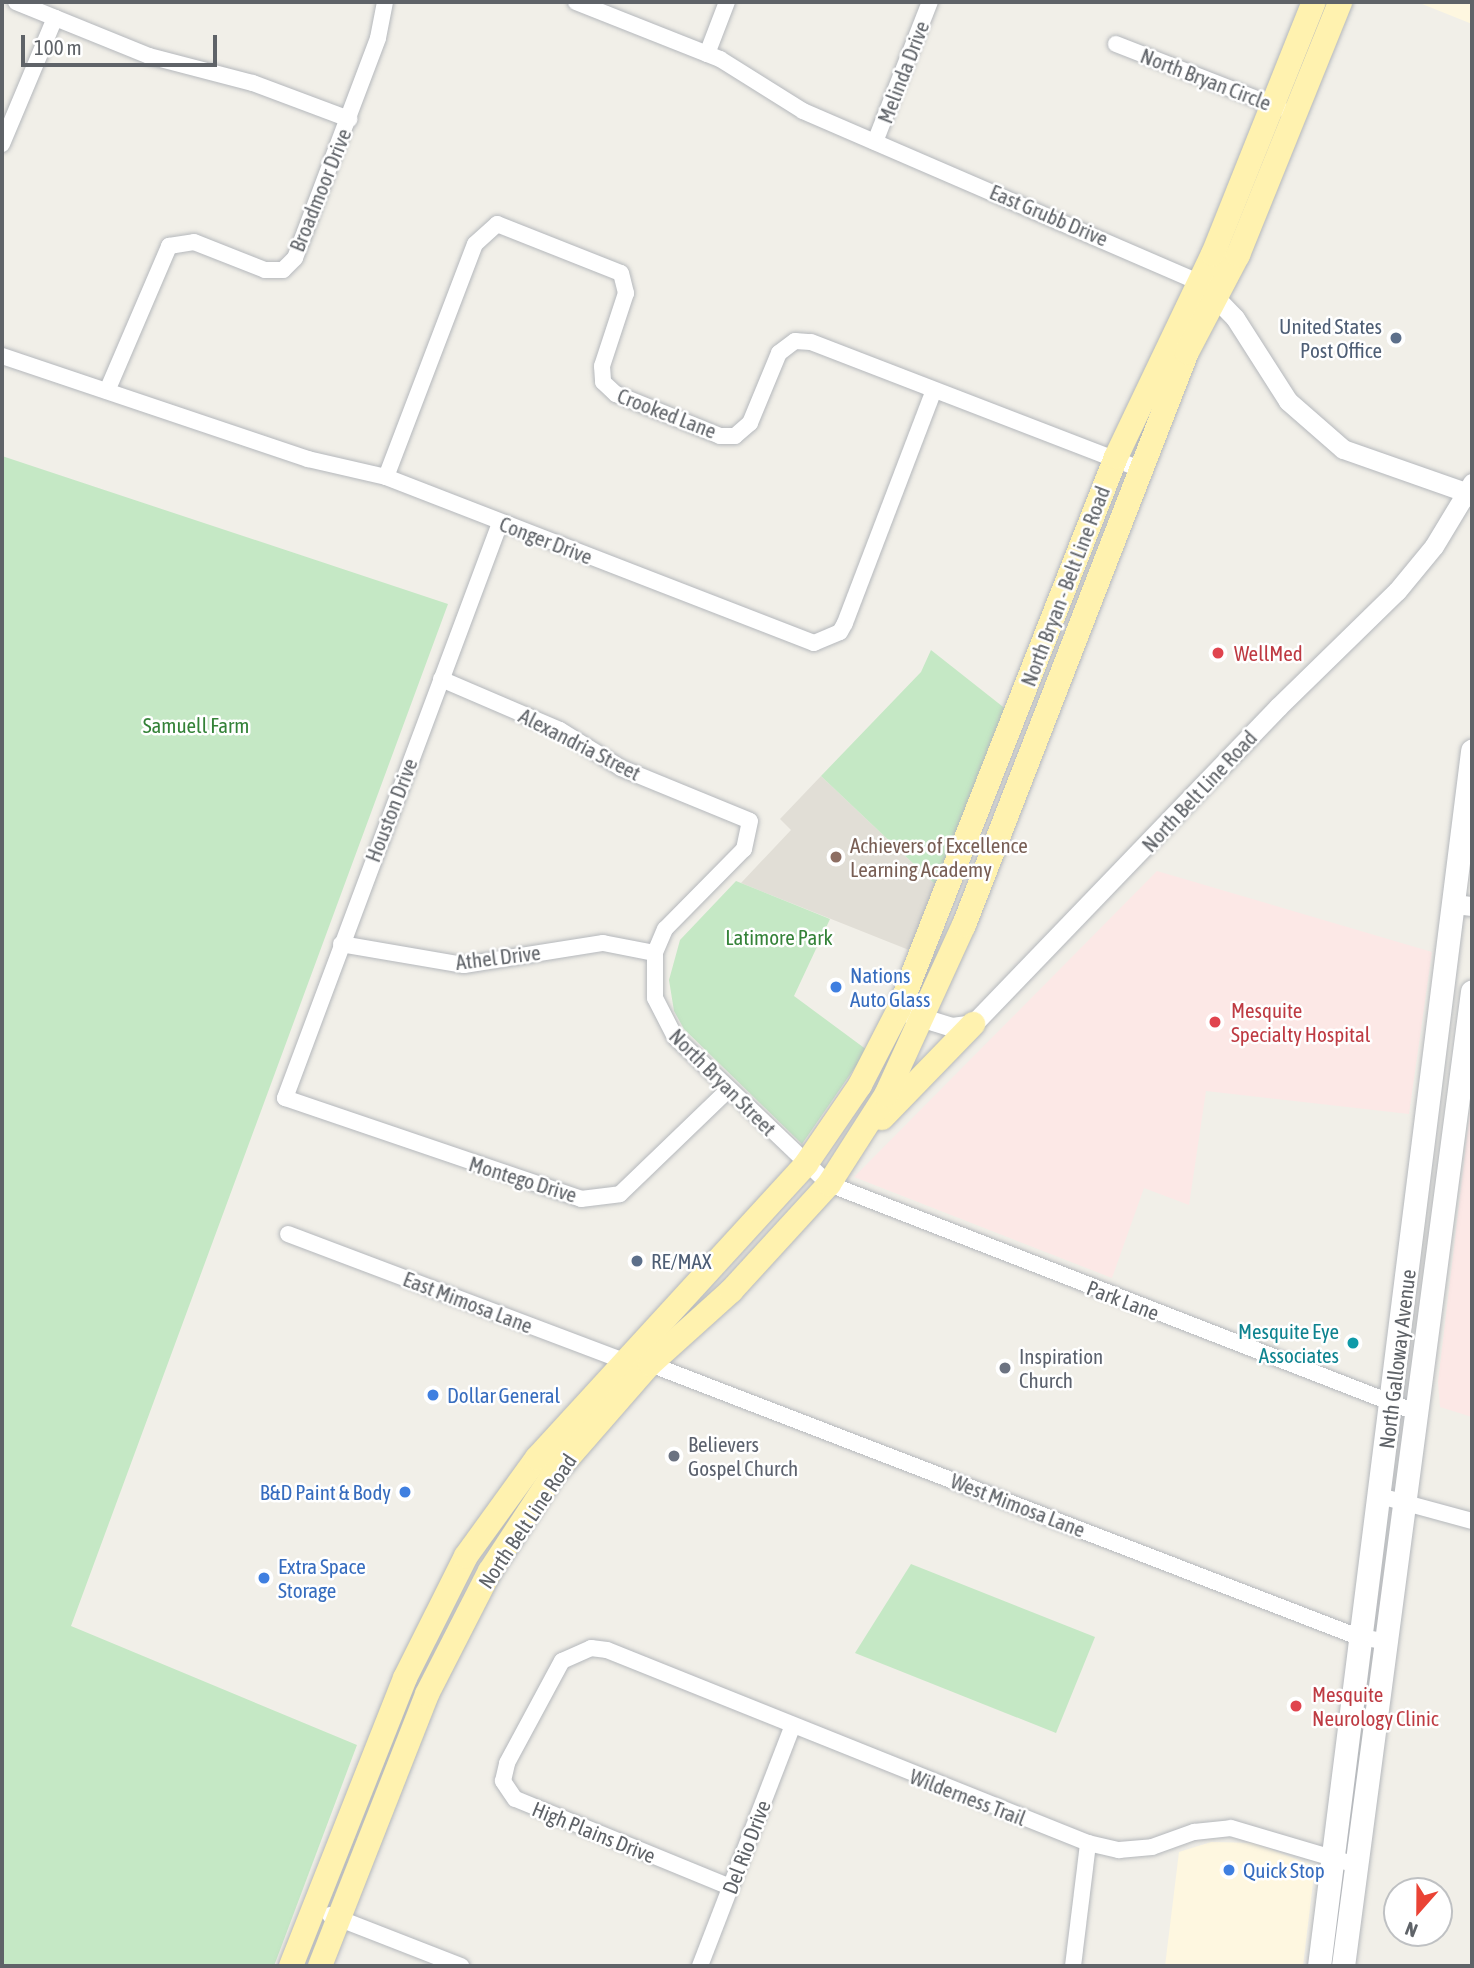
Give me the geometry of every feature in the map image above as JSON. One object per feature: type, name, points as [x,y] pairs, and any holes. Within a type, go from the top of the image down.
[{"type":"main road","name":"North Bryan - Belt Line Road","points":[[1285,111],[1314,2]]},
{"type":"main road","name":"North Bryan - Belt Line Road","points":[[850,1152],[924,1020],[1143,470],[1208,289],[1285,111],[1340,2]]},
{"type":"main road","name":"North Bryan - Belt Line Road","points":[[806,1164],[837,1126],[899,1009],[1116,457],[1208,289]]},
{"type":"main road","name":"North Galloway Avenue","points":[[1319,1966],[1329,1855],[1356,1636],[1380,1496],[1446,978],[1464,905],[1472,751]]},
{"type":"main road","points":[[1446,978],[1462,992],[1469,1018]]},
{"type":"main road","name":"North Galloway Avenue","points":[[1343,1966],[1472,991]]},
{"type":"main road","points":[[850,1152],[973,1024]]},
{"type":"main road","name":"North Belt Line Road","points":[[320,1966],[427,1694],[490,1571],[553,1475],[650,1364],[732,1291],[829,1184],[850,1152]]},
{"type":"main road","name":"North Belt Line Road","points":[[291,1966],[405,1678],[467,1556],[537,1458],[622,1360],[806,1164]]},
{"type":"main road","points":[[1401,1327],[1428,1332]]},
{"type":"street","points":[[16,2],[149,56],[253,83],[349,119]]},
{"type":"street","name":"Broadmoor Drive","points":[[107,391],[169,246],[194,242],[274,271],[295,258],[349,119],[385,2]]},
{"type":"street","name":"East Grubb Drive","points":[[576,2],[707,54],[782,101],[1173,267],[1208,289],[1288,401],[1343,449],[1471,490]]},
{"type":"street","points":[[707,54],[727,2]]},
{"type":"street","name":"Melinda Drive","points":[[875,142],[930,2]]},
{"type":"street","points":[[2,144],[55,18]]},
{"type":"street","name":"North Bryan Circle","points":[[1116,44],[1285,111]]},
{"type":"street","name":"Crooked Lane","points":[[386,477],[475,244],[497,224],[621,273],[626,293],[602,366],[603,382],[615,394],[720,436],[735,436],[750,423],[779,353],[795,341],[811,342],[1116,457],[1143,470]]},
{"type":"street","name":"Conger Drive","points":[[2,356],[308,459],[386,477],[814,643],[830,638],[845,622],[934,390]]},
{"type":"street","name":"North Belt Line Road","points":[[973,1024],[1278,707],[1397,591],[1471,490]]},
{"type":"street","name":"Houston Drive","points":[[285,1098],[500,523]]},
{"type":"street","name":"Alexandria Street","points":[[441,678],[560,730],[621,768],[745,817],[752,830]]},
{"type":"street","name":"North Bryan Street","points":[[752,830],[744,849],[665,929],[655,953],[653,985],[666,1026],[829,1184]]},
{"type":"street","name":"Athel Drive","points":[[341,944],[464,965],[603,943],[655,953]]},
{"type":"street","points":[[899,1009],[924,1020],[973,1024]]},
{"type":"street","name":"Montego Drive","points":[[285,1098],[581,1199],[620,1194],[729,1089]]},
{"type":"street","name":"Park Lane","points":[[829,1184],[1418,1413]]},
{"type":"street","name":"East Mimosa Lane","points":[[288,1234],[622,1360],[650,1364]]},
{"type":"street","name":"West Mimosa Lane","points":[[650,1364],[1356,1636],[1387,1642]]},
{"type":"street","points":[[1380,1496],[1472,1521]]},
{"type":"street","name":"Wilderness Trail","points":[[590,1647],[1088,1843],[1119,1850],[1152,1847],[1194,1832],[1231,1828],[1356,1865]]},
{"type":"street","name":"High Plains Drive","points":[[590,1647],[562,1661],[506,1763],[503,1781],[515,1799],[535,1811],[730,1887]]},
{"type":"street","name":"Del Rio Drive","points":[[700,1966],[792,1727]]},
{"type":"street","points":[[1073,1966],[1088,1843]]},
{"type":"street","points":[[312,1910],[461,1966]]},
{"type":"shaded area","points":[[1417,2],[1472,2],[1472,24]]},
{"type":"shaded area","name":"Achievers of Excellence Learning Academy","points":[[821,776],[939,888],[914,952],[741,883],[791,830],[780,819]]},
{"type":"shaded area","name":"Mesquite Specialty Hospital","points":[[1157,871],[1432,952],[1409,1114],[1206,1091],[1189,1205],[1144,1188],[1112,1278],[854,1177]]},
{"type":"shaded area","points":[[1472,1094],[1472,1417],[1440,1407],[1438,1382]]},
{"type":"shaded area","points":[[1211,1842],[1254,1843],[1315,1866],[1303,1966],[1165,1966],[1179,1852]]},
{"type":"green space","name":"Samuell Farm","points":[[2,456],[448,604],[71,1626],[357,1745],[274,1966],[2,1966]]},
{"type":"green space","points":[[931,650],[1007,710],[939,888],[821,776],[921,672]]},
{"type":"green space","name":"Latimore Park","points":[[736,881],[830,919],[794,996],[867,1050],[802,1144],[684,1029],[674,1011],[669,980],[680,940]]},
{"type":"green space","points":[[911,1564],[1095,1637],[1056,1733],[855,1653]]},
{"type":"place","name":"United States Post Office","points":[[1396,338]]},
{"type":"place","name":"WellMed","points":[[1218,653]]},
{"type":"place","name":"Achievers of Excellence Learning Academy","points":[[836,857]]},
{"type":"place","name":"Nations Auto Glass","points":[[836,987]]},
{"type":"place","name":"Mesquite Specialty Hospital","points":[[1215,1022]]},
{"type":"place","name":"RE/MAX","points":[[637,1261]]},
{"type":"place","name":"Mesquite Eye Associates","points":[[1353,1343]]},
{"type":"place","name":"Inspiration Church","points":[[1005,1368]]},
{"type":"place","name":"Dollar General","points":[[433,1395]]},
{"type":"place","name":"Believers Gospel Church","points":[[674,1456]]},
{"type":"place","name":"B&D Paint & Body","points":[[405,1492]]},
{"type":"place","name":"Extra Space Storage","points":[[264,1578]]},
{"type":"place","name":"Mesquite Neurology Clinic","points":[[1296,1706]]},
{"type":"place","name":"Quick Stop","points":[[1229,1870]]}]
